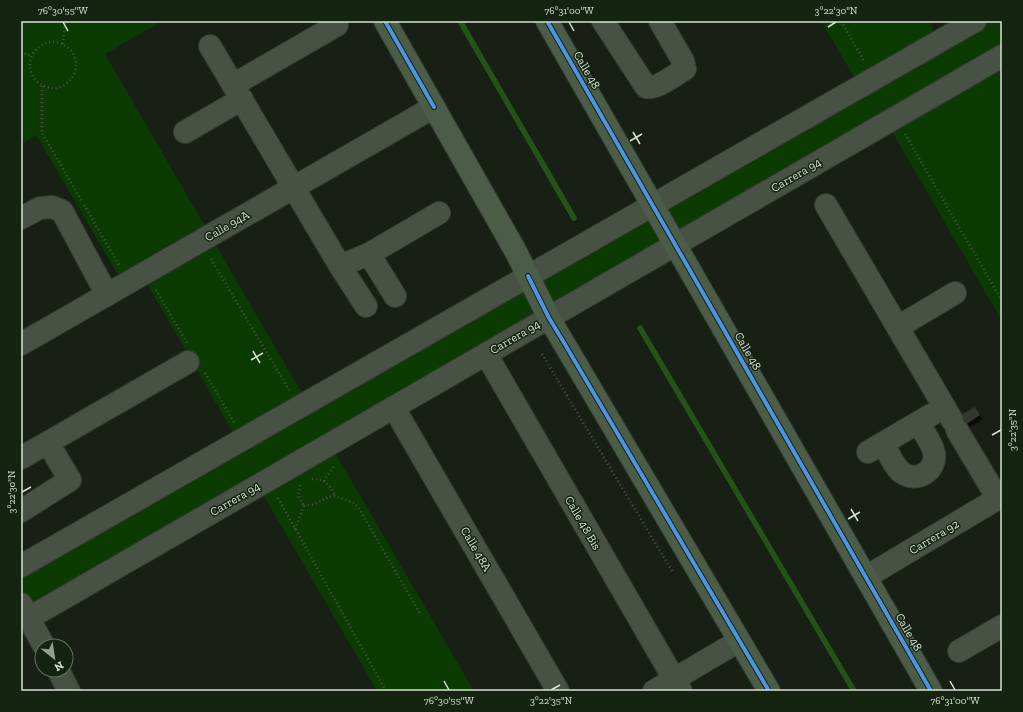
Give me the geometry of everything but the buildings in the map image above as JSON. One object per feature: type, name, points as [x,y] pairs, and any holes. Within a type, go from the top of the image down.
[{"type":"main road","points":[[385,21],[528,276],[549,318],[769,691]]},
{"type":"main road","name":"Calle 48","points":[[547,21],[931,691]]},
{"type":"street","points":[[603,21],[646,87],[650,88],[684,69],[684,60],[660,21]]},
{"type":"street","points":[[21,566],[975,21]]},
{"type":"street","points":[[185,132],[237,92],[337,25]]},
{"type":"street","points":[[210,46],[340,266],[366,306]]},
{"type":"street","name":"Carrera 94","points":[[25,611],[268,480],[1002,56]]},
{"type":"street","name":"Calle 94A","points":[[21,344],[434,107]]},
{"type":"street","points":[[826,205],[951,419],[1000,497]]},
{"type":"street","points":[[21,218],[40,208],[52,206],[62,211],[107,295]]},
{"type":"street","points":[[340,266],[369,254],[439,214]]},
{"type":"street","points":[[369,254],[395,296]]},
{"type":"street","points":[[898,327],[955,293]]},
{"type":"street","name":"Calle 48 Bis","points":[[486,354],[677,685]]},
{"type":"street","points":[[21,458],[188,362]]},
{"type":"street","name":"Calle 48A","points":[[394,408],[558,691]]},
{"type":"street","points":[[918,423],[934,451],[934,457],[933,464],[925,474],[913,477],[901,472],[875,448],[918,423],[951,419]]},
{"type":"street","points":[[21,511],[70,480],[48,443]]},
{"type":"street","name":"Carrera 92","points":[[866,577],[1000,497]]},
{"type":"street","points":[[25,611],[40,638]]},
{"type":"street","points":[[959,651],[1002,626]]},
{"type":"street","points":[[654,691],[677,685],[739,641]]},
{"type":"street","points":[[62,678],[69,691]]},
{"type":"path","points":[[63,44],[65,21]]},
{"type":"path","points":[[841,21],[874,79]]},
{"type":"path","points":[[57,42],[63,44],[69,48],[76,59],[76,73],[73,79],[62,87],[49,88],[42,86],[36,82],[30,70],[32,56],[39,46],[57,42]]},
{"type":"path","points":[[21,52],[32,56]]},
{"type":"path","points":[[42,86],[42,133],[129,282]]},
{"type":"path","points":[[896,118],[1002,301]]},
{"type":"path","points":[[201,241],[299,407]]},
{"type":"path","points":[[542,354],[676,578]]},
{"type":"path","points":[[308,480],[318,479],[324,481],[331,487],[335,496]]},
{"type":"path","points":[[268,480],[386,691]]},
{"type":"path","points":[[295,530],[304,506],[298,495],[299,487],[303,483]]},
{"type":"path","points":[[304,506],[335,496],[354,504],[362,512],[421,615]]},
{"type":"green space","points":[[21,21],[162,21],[105,54],[307,402],[860,87],[821,21],[928,21],[940,41],[975,21],[1002,21],[1002,321],[887,123],[330,444],[474,691],[377,691],[258,486],[29,618],[21,604],[21,566],[238,441],[142,275],[124,285],[36,135],[21,144]]},
{"type":"waterway","points":[[460,21],[574,218]]},
{"type":"waterway","points":[[640,328],[854,691]]},
{"type":"cycle path","points":[[385,21],[434,107]]},
{"type":"cycle path","points":[[547,21],[931,691]]},
{"type":"cycle path","points":[[528,276],[549,318],[769,691]]}]
